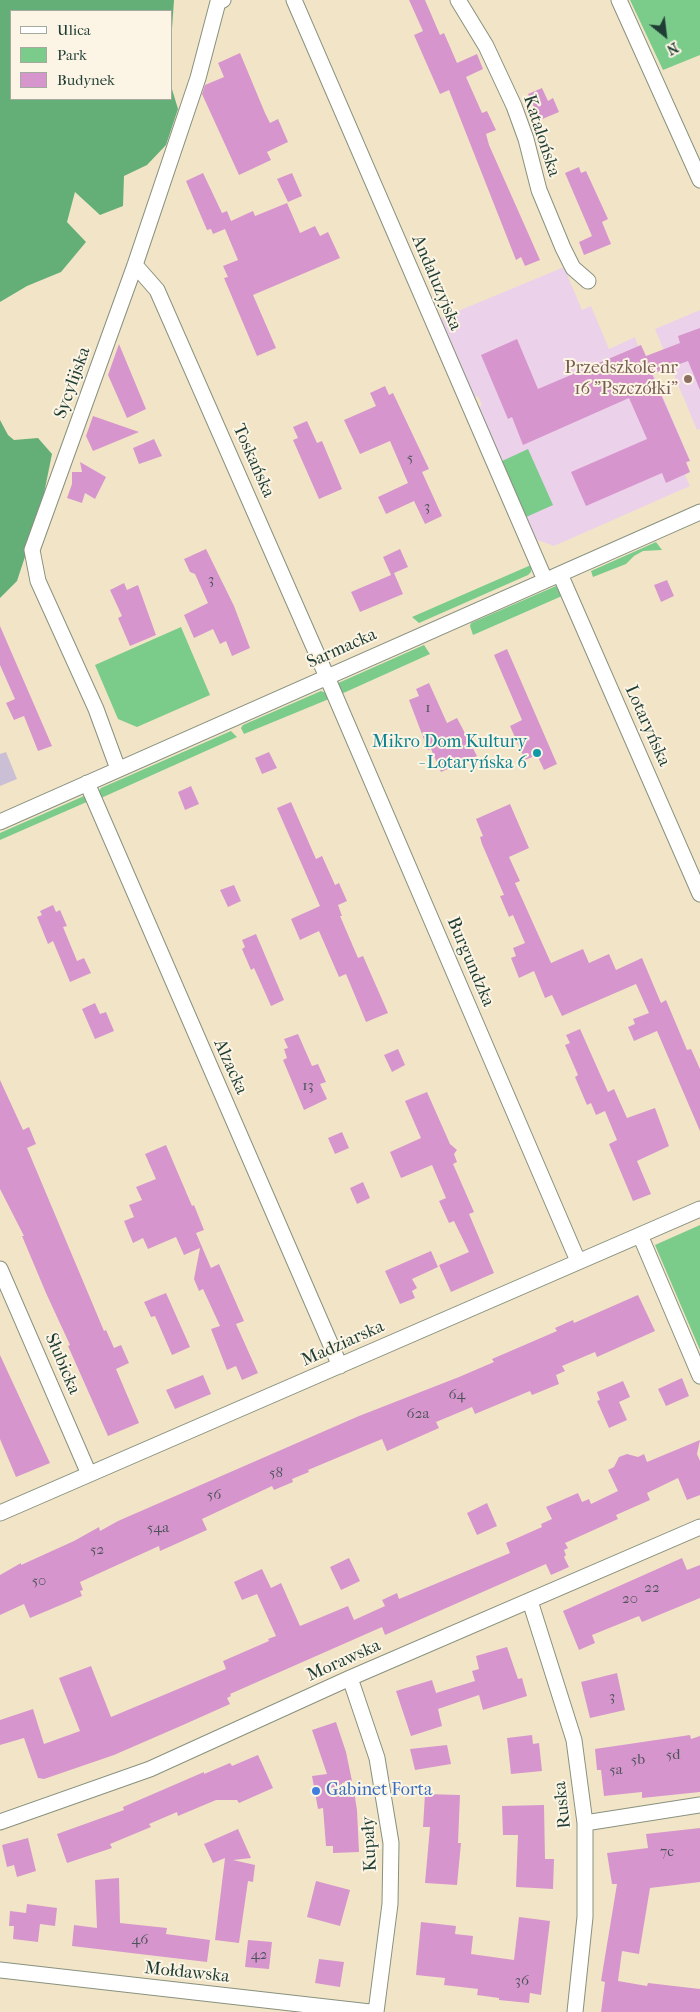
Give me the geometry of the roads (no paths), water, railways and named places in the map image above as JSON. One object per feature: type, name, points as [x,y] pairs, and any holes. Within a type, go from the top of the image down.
[{"type":"street","name":"Andaluzyjska","points":[[294,0],[545,580]]},
{"type":"street","name":"Katalońska","points":[[458,0],[490,55],[514,106],[526,139],[539,190],[563,248],[573,268],[588,281]]},
{"type":"street","points":[[620,0],[700,180]]},
{"type":"street","name":"Sycylijska","points":[[118,769],[96,709],[38,581],[32,550],[135,265],[198,78],[221,1]]},
{"type":"street","name":"Toskańska","points":[[135,265],[157,290],[327,677]]},
{"type":"street","name":"Sarmacka","points":[[0,822],[700,512]]},
{"type":"street","name":"Lotaryńska","points":[[560,574],[700,894]]},
{"type":"street","name":"Burgundzka","points":[[327,677],[578,1261]]},
{"type":"street","name":"Alzacka","points":[[87,783],[340,1366]]},
{"type":"street","name":"Madziarska","points":[[0,1513],[700,1209]]},
{"type":"street","points":[[640,1236],[700,1376]]},
{"type":"street","name":"Słubicka","points":[[0,1269],[89,1474]]},
{"type":"street","name":"Morawska","points":[[0,1822],[150,1769],[350,1678],[700,1527]]},
{"type":"street","name":"Ruska","points":[[530,1601],[574,1740],[585,1822],[585,1917],[575,2012]]},
{"type":"street","name":"Kupały","points":[[350,1678],[377,1758],[392,1843],[390,1904],[376,2012]]},
{"type":"street","points":[[585,1822],[700,1805]]},
{"type":"street","name":"Mołdawska","points":[[0,1970],[370,2012]]},
{"type":"place","name":"Przedszkole nr 16 \"Pszczółki\"","points":[[688,379]]},
{"type":"place","name":"Mikro Dom Kultury - Lotaryńska 6","points":[[537,753]]},
{"type":"place","name":"Gabinet Forta","points":[[316,1791]]}]
